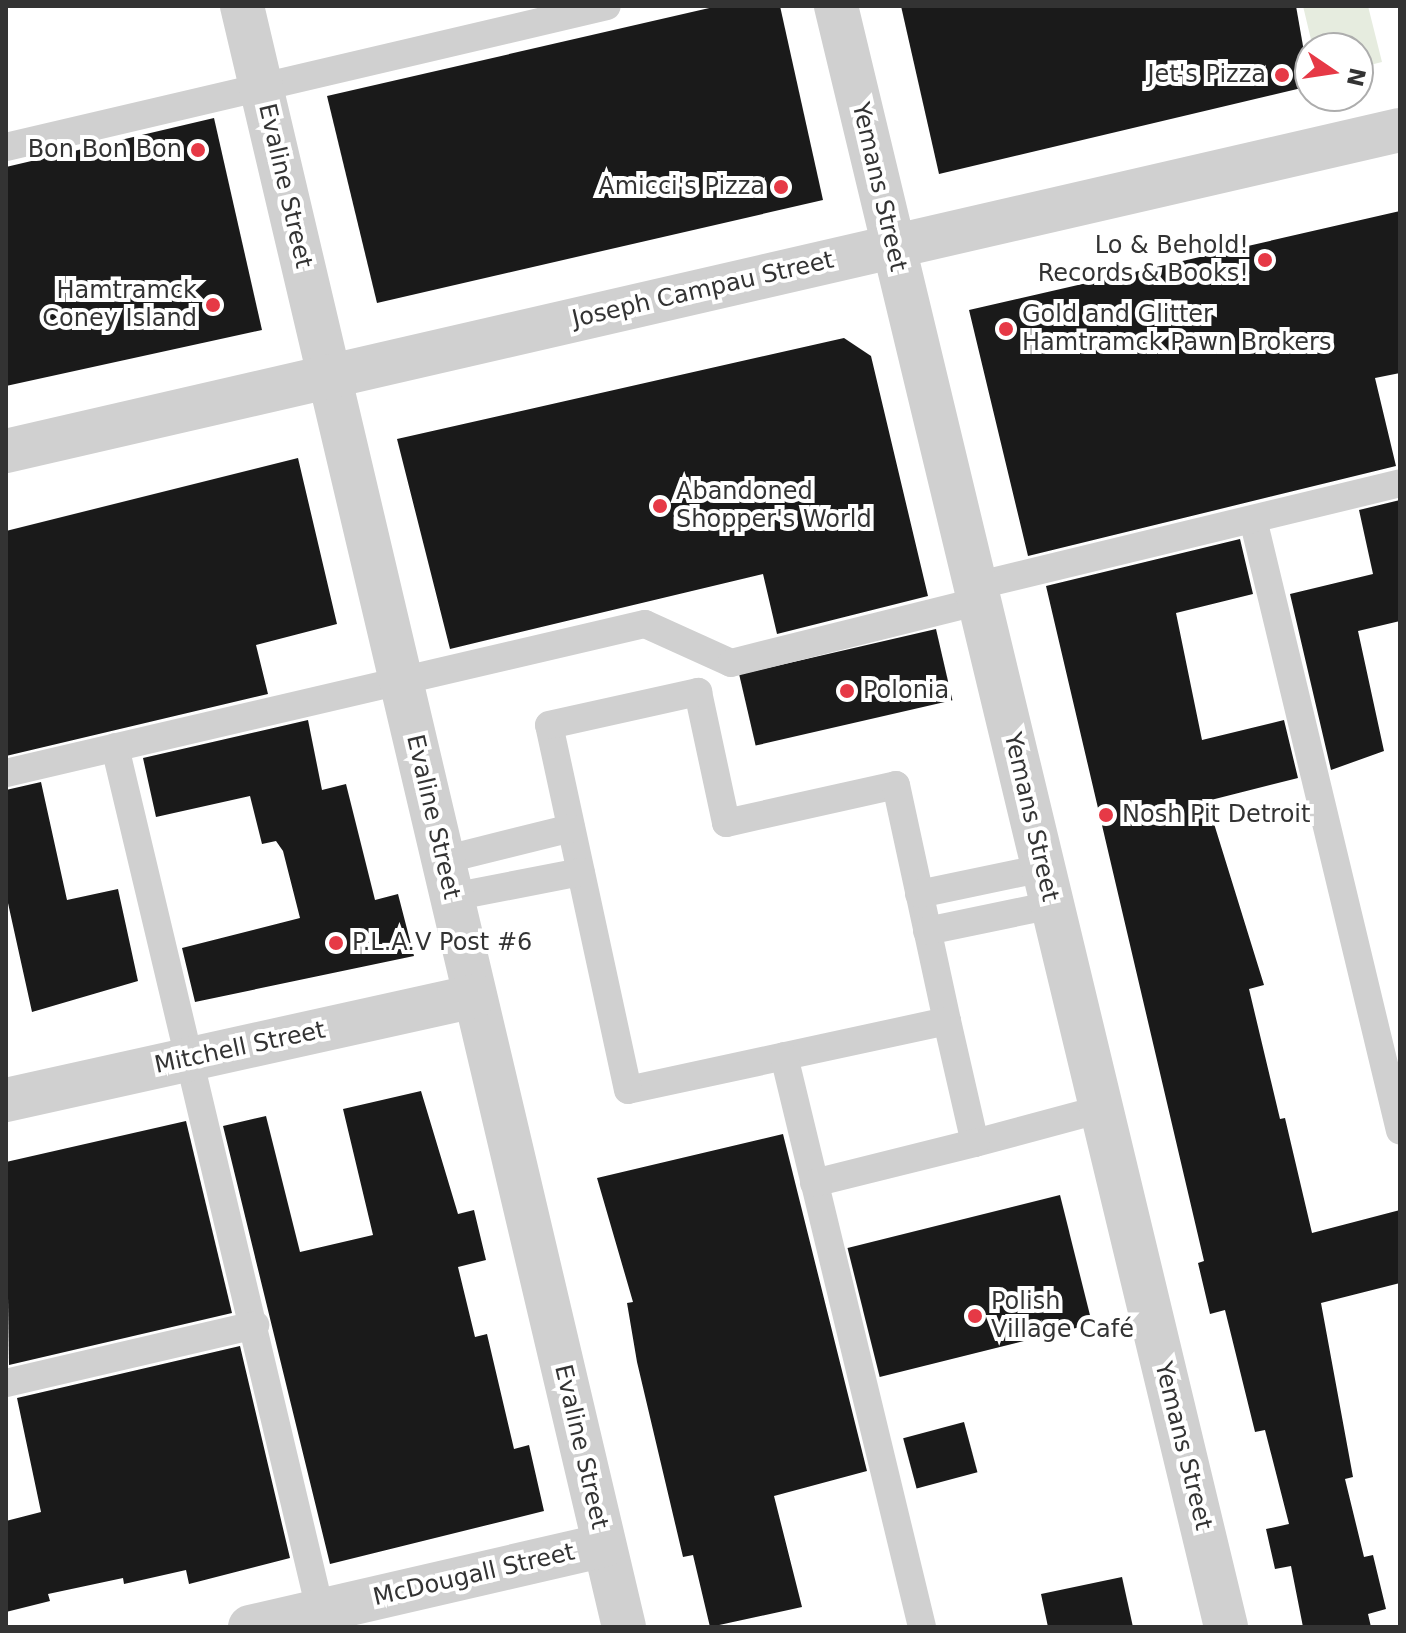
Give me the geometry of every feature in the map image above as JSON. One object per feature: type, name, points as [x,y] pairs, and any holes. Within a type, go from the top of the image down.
[{"type":"street","name":"Evaline Street","points":[[242,6],[624,1627]]},
{"type":"street","name":"Yemans Street","points":[[836,6],[1226,1627]]},
{"type":"street","name":"Joseph Campau Street","points":[[6,451],[1400,130]]},
{"type":"street","name":"Mitchell Street","points":[[6,1100],[475,996]]},
{"type":"street","name":"McDougall Street","points":[[250,1627],[323,1619],[604,1545]]},
{"type":"lane","points":[[6,147],[545,13],[607,6]]},
{"type":"lane","points":[[947,1021],[628,1090],[549,725],[698,692],[731,663],[977,593],[1400,483]]},
{"type":"lane","points":[[1253,519],[1400,1131]]},
{"type":"lane","points":[[6,773],[645,624],[731,663]]},
{"type":"lane","points":[[698,692],[726,823],[896,785],[975,1143]]},
{"type":"lane","points":[[115,747],[193,1059],[323,1619]]},
{"type":"lane","points":[[447,878],[571,828]]},
{"type":"lane","points":[[447,878],[581,872]]},
{"type":"lane","points":[[919,894],[1048,886]]},
{"type":"lane","points":[[927,931],[1048,886]]},
{"type":"lane","points":[[784,1056],[922,1627]]},
{"type":"lane","points":[[814,1183],[1102,1109]]},
{"type":"lane","points":[[6,1383],[255,1325]]},
{"type":"shaded area","points":[[1303,6],[1368,6],[1382,62],[1374,64],[1374,32],[1309,32]]},
{"type":"building","points":[[718,6],[780,6],[823,200],[377,303],[327,96]]},
{"type":"building","points":[[901,6],[1296,6],[1301,32],[1294,32],[1294,90],[939,174]]},
{"type":"building","points":[[214,118],[262,330],[6,386],[6,167]]},
{"type":"building","points":[[1400,211],[1400,373],[1375,378],[1396,466],[1028,556],[969,310]]},
{"type":"building","name":"Abandoned Shopper's World","points":[[844,338],[871,356],[928,596],[777,634],[763,574],[450,649],[397,439]]},
{"type":"building","points":[[298,458],[337,624],[256,645],[268,694],[6,756],[6,531]]},
{"type":"building","points":[[1400,500],[1400,621],[1358,631],[1384,751],[1331,770],[1290,594],[1373,574],[1359,510]]},
{"type":"building","points":[[1240,539],[1253,594],[1176,613],[1202,740],[1284,720],[1298,778],[1207,801],[1264,985],[1249,989],[1280,1119],[1285,1118],[1312,1233],[1400,1210],[1400,1283],[1321,1303],[1353,1477],[1345,1479],[1364,1557],[1373,1555],[1386,1609],[1368,1614],[1371,1627],[1303,1627],[1291,1566],[1275,1569],[1266,1529],[1289,1524],[1265,1430],[1255,1432],[1225,1310],[1210,1314],[1198,1263],[1204,1261],[1046,586]]},
{"type":"building","name":"Polonia","points":[[936,629],[952,700],[756,746],[739,674]]},
{"type":"building","points":[[308,720],[322,790],[346,784],[375,900],[398,894],[414,956],[195,1002],[182,948],[300,918],[283,851],[276,841],[262,844],[250,796],[156,817],[143,758]]},
{"type":"building","points":[[41,782],[67,900],[118,889],[138,981],[32,1012],[6,894],[6,790]]},
{"type":"building","points":[[421,1091],[458,1214],[474,1210],[486,1260],[458,1267],[475,1337],[487,1334],[514,1449],[529,1445],[544,1511],[330,1564],[223,1126],[266,1116],[300,1252],[373,1235],[343,1109]]},
{"type":"building","points":[[186,1121],[232,1313],[9,1365],[6,1162]]},
{"type":"building","points":[[783,1134],[867,1471],[774,1496],[802,1607],[710,1627],[693,1555],[683,1557],[637,1362],[627,1303],[633,1302],[597,1178]]},
{"type":"building","points":[[1060,1195],[1092,1324],[880,1377],[848,1248]]},
{"type":"building","points":[[240,1346],[290,1558],[189,1584],[186,1570],[124,1584],[123,1578],[48,1594],[50,1601],[6,1612],[6,1521],[41,1512],[17,1398]]},
{"type":"building","points":[[964,1422],[977,1472],[917,1489],[903,1438]]},
{"type":"building","points":[[1122,1577],[1133,1627],[1048,1627],[1041,1594]]},
{"type":"place","name":"Jet's Pizza","points":[[1282,75]]},
{"type":"place","name":"Bon Bon Bon","points":[[198,150]]},
{"type":"place","name":"Amicci's Pizza","points":[[781,187]]},
{"type":"place","name":"Lo & Behold! Records & Books!","points":[[1265,260]]},
{"type":"place","name":"Hamtramck Coney Island","points":[[213,305]]},
{"type":"place","name":"Gold and Glitter Hamtramck Pawn Brokers","points":[[1006,329]]},
{"type":"place","name":"Abandoned Shopper's World","points":[[660,506]]},
{"type":"place","name":"Polonia","points":[[847,691]]},
{"type":"place","name":"Nosh Pit Detroit","points":[[1106,815]]},
{"type":"place","name":"P.L.A.V Post #6","points":[[336,943]]},
{"type":"place","name":"Polish Village Café","points":[[975,1316]]}]
